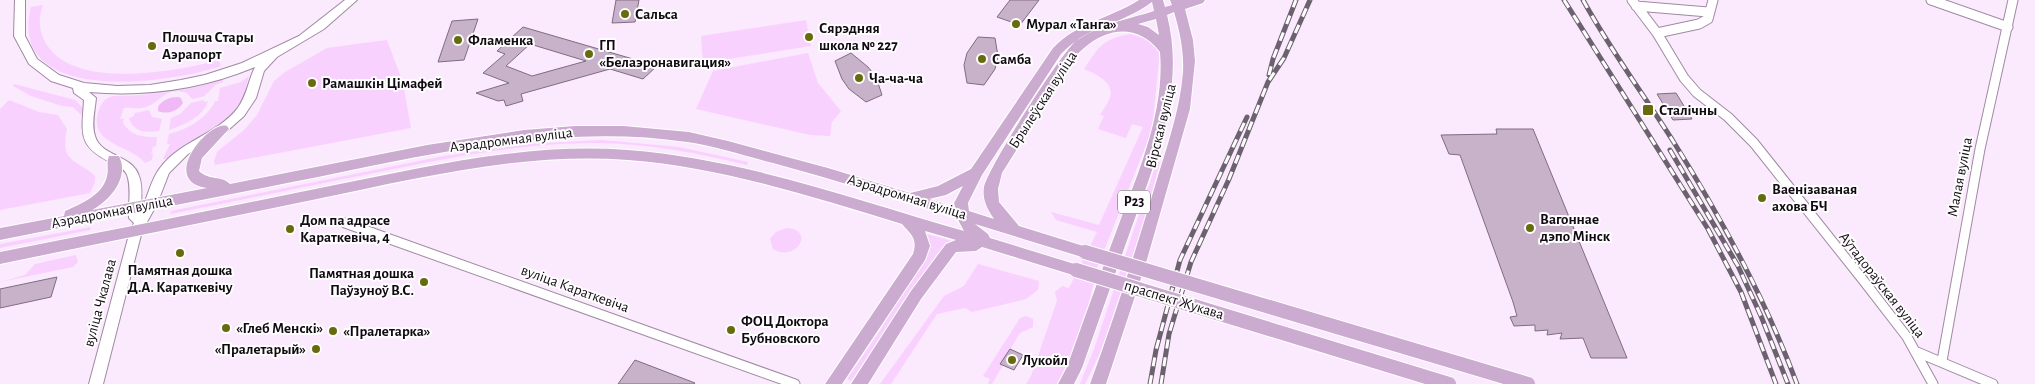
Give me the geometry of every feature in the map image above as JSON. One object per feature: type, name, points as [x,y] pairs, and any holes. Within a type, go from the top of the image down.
[{"type":"main road","points":[[9,41],[8,36],[20,0]]},
{"type":"main road","points":[[255,184],[213,185],[202,182],[192,173],[194,159],[240,113],[245,106],[259,69],[268,59],[325,24],[352,0]]},
{"type":"main road","name":"Брылеўская вуліца","points":[[961,213],[961,203],[976,173],[1062,45],[1080,30],[1129,12],[1147,0]]},
{"type":"main road","points":[[1178,4],[1199,0]]},
{"type":"main road","name":"Брылеўская вуліца","points":[[1016,230],[994,208],[990,199],[989,187],[996,172],[1063,65],[1079,45],[1097,34],[1159,7],[1178,4]]},
{"type":"main road","name":"Вірская вуліца","points":[[1098,384],[1140,259],[1179,128],[1188,82],[1189,63],[1186,37],[1178,4]]},
{"type":"main road","name":"Вірская вуліца","points":[[1066,384],[1077,359],[1160,129],[1166,81],[1167,52],[1165,24],[1159,7]]},
{"type":"main road","points":[[1097,34],[1138,27],[1154,36],[1167,52]]},
{"type":"main road","points":[[20,65],[39,78],[76,89],[133,90],[182,84],[208,78],[284,49]]},
{"type":"main road","points":[[76,89],[90,98],[87,123],[90,140],[94,147],[130,169],[134,176],[136,231]]},
{"type":"main road","points":[[136,231],[151,204],[164,171],[184,151],[222,129]]},
{"type":"main road","name":"Аэрадромная вуліца","points":[[0,234],[427,150],[524,135],[575,131],[624,131],[689,137],[828,173],[1016,230]]},
{"type":"main road","name":"Аэрадромная вуліца","points":[[0,258],[451,168],[524,156],[574,153],[673,159],[792,185],[898,217]]},
{"type":"main road","points":[[48,225],[84,208],[102,196],[114,178],[114,160]]},
{"type":"main road","name":"Брылеўская вуліца","points":[[910,198],[941,191],[976,173]]},
{"type":"main road","points":[[961,213],[969,227],[977,235],[999,247]]},
{"type":"main road","points":[[833,384],[923,248],[922,235],[915,227],[898,217]]},
{"type":"main road","name":"праспект Жукава","points":[[898,217],[1449,384]]},
{"type":"main road","name":"праспект Жукава","points":[[1016,230],[1528,384]]},
{"type":"main road","name":"вуліца Чкалава","points":[[96,384],[136,231]]},
{"type":"main road","points":[[859,384],[916,295],[951,248],[964,244],[999,247]]},
{"type":"street","points":[[1656,33],[1699,24],[1708,19],[1708,12],[1713,0]]},
{"type":"street","points":[[1932,0],[2008,27]]},
{"type":"street","name":"Малая вуліца","points":[[1942,361],[1980,149],[2013,0]]},
{"type":"street","points":[[1634,3],[1708,12]]},
{"type":"street","name":"Аўтадораўская вуліца","points":[[1634,3],[1696,94],[1728,117],[1754,143],[1907,337],[1934,384]]},
{"type":"street","name":"вуліца Караткевіча","points":[[344,223],[795,384]]},
{"type":"street","points":[[1917,352],[1993,384]]},
{"type":"shaded area","points":[[43,5],[40,14],[40,24],[45,42],[58,57],[77,67],[100,72],[126,74],[177,69],[219,60],[221,66],[197,73],[131,81],[97,80],[66,74],[43,61],[30,39],[31,7]]},
{"type":"shaded area","points":[[806,20],[811,46],[703,63],[701,36]]},
{"type":"shaded area","points":[[1130,34],[1143,38],[1146,35],[1160,50],[1152,130],[1095,273],[1090,301],[1082,328],[1060,379],[1057,384],[1026,384],[1031,376],[1057,301],[1055,292],[1062,286],[1069,288],[1097,232],[1056,220],[1051,212],[1099,225],[1143,127],[1132,124],[1126,138],[1098,129],[1104,116],[1100,115],[1111,94],[1110,89],[1104,80],[1084,69],[1107,41]]},
{"type":"shaded area","points":[[387,40],[403,83],[411,128],[215,165],[214,161],[217,152],[244,130],[257,115],[274,81],[285,72],[327,48]]},
{"type":"shaded area","points":[[808,53],[818,83],[841,111],[832,122],[830,136],[810,135],[696,109],[713,71]]},
{"type":"shaded area","points":[[249,76],[244,97],[228,119],[198,141],[169,158],[163,159],[170,144],[167,144],[169,134],[189,127],[207,113],[215,101],[218,101],[220,88],[241,82]]},
{"type":"shaded area","points":[[223,79],[223,82],[215,85],[205,96],[192,99],[187,93],[179,91],[168,93],[146,107],[124,108],[120,119],[124,118],[123,123],[130,131],[142,136],[157,137],[156,146],[153,147],[151,153],[153,153],[152,160],[145,163],[139,157],[105,138],[100,132],[97,124],[98,113],[103,102],[110,97],[169,92]]},
{"type":"shaded area","points":[[14,84],[75,100],[84,109],[81,115],[73,107],[62,106],[31,96],[13,86]]},
{"type":"shaded area","points":[[169,98],[181,98],[183,103],[178,108],[169,112],[158,111],[158,107],[164,101]]},
{"type":"shaded area","points":[[9,100],[39,112],[58,115],[67,129],[65,140],[68,155],[95,176],[95,182],[90,193],[0,210],[0,109]]},
{"type":"shaded area","points":[[204,100],[204,102],[208,101],[202,112],[187,123],[169,130],[171,118],[180,114],[191,103]]},
{"type":"shaded area","points":[[149,110],[152,117],[162,119],[159,131],[149,132],[137,129],[131,123],[129,118],[133,117],[135,113]]},
{"type":"shaded area","points":[[601,140],[679,147],[748,162],[747,165],[693,153],[638,145],[573,143],[545,145],[434,161],[170,214],[171,211],[444,156],[528,144]]},
{"type":"shaded area","points":[[1157,161],[1160,162],[1143,227],[1101,351],[1085,384],[1080,384],[1094,349]]},
{"type":"shaded area","points":[[91,227],[90,230],[0,248],[0,244]]},
{"type":"shaded area","points":[[787,228],[796,230],[800,234],[799,244],[789,252],[773,249],[770,239],[776,232]]},
{"type":"shaded area","points":[[923,233],[956,242],[937,254],[851,381],[847,379],[881,329],[921,261]]},
{"type":"shaded area","points":[[76,255],[78,262],[73,267],[0,282],[25,275],[35,264]]},
{"type":"shaded area","points":[[978,264],[1039,281],[1038,290],[1026,299],[972,312],[965,308],[937,314],[891,384],[880,384],[944,296],[964,286]]},
{"type":"shaded area","points":[[1026,316],[1033,319],[1033,327],[1020,333],[1001,364],[1003,365],[992,384],[988,384],[990,379],[983,376],[1020,318]]},
{"type":"building","name":"Сальса","points":[[616,0],[639,0],[635,22],[612,23]]},
{"type":"building","points":[[1010,0],[1039,0],[1020,25],[997,17]]},
{"type":"building","name":"Фламенка","points":[[478,19],[464,60],[438,62],[452,21]]},
{"type":"building","points":[[523,27],[657,66],[643,79],[610,69],[521,94],[523,101],[506,106],[504,100],[498,101],[476,93],[509,83],[483,73],[505,54],[497,51]],"holes":[[[530,44],[586,61],[532,76],[506,66]]]},
{"type":"building","name":"Самба","points":[[978,37],[995,38],[998,56],[995,69],[984,85],[967,83],[964,65],[967,53]]},
{"type":"building","name":"Ча-ча-ча","points":[[851,53],[868,67],[876,77],[882,95],[866,102],[849,89],[842,79],[835,61]]},
{"type":"building","points":[[1676,93],[1692,119],[1673,120],[1657,94]]},
{"type":"building","name":"Вагоннае дэпо Мінск","points":[[1496,129],[1533,129],[1627,358],[1591,358],[1583,338],[1560,339],[1562,333],[1547,335],[1548,330],[1535,331],[1535,325],[1514,326],[1510,317],[1517,316],[1513,302],[1460,155],[1449,154],[1441,135],[1497,134]]},
{"type":"building","points":[[57,277],[51,297],[0,308],[0,289]]},
{"type":"building","name":"Лукойл","points":[[1010,349],[1023,355],[1014,370],[1000,364]]},
{"type":"building","points":[[635,360],[695,383],[618,384]]},
{"type":"railway","points":[[1269,75],[1273,59],[1296,0]]},
{"type":"railway","points":[[1161,384],[1169,334],[1191,262],[1229,179],[1268,82],[1284,58],[1310,0]]},
{"type":"railway","points":[[1564,0],[1708,229],[1741,292],[1776,384]]},
{"type":"railway","points":[[1583,0],[1615,54],[1673,141],[1709,200],[1757,290],[1797,384]]},
{"type":"railway","points":[[1150,384],[1156,350],[1180,260],[1247,117]]},
{"type":"railway","points":[[1670,150],[1738,266],[1761,316],[1788,384]]},
{"type":"place","name":"Сальса","points":[[625,14]]},
{"type":"place","name":"Мурал «Танга»","points":[[1016,24]]},
{"type":"place","name":"Сярэдняя школа № 227","points":[[809,37]]},
{"type":"place","name":"Фламенка","points":[[458,40]]},
{"type":"place","name":"Плошча Стары Аэрапорт","points":[[152,46]]},
{"type":"place","name":"ГП «Белаэронавигация»","points":[[589,54]]},
{"type":"place","name":"Самба","points":[[982,59]]},
{"type":"place","name":"Ча-ча-ча","points":[[859,78]]},
{"type":"place","name":"Рамашкін Цімафей","points":[[312,83]]},
{"type":"place","name":"Сталічны","points":[[1648,110]]},
{"type":"place","name":"Ваенізаваная ахова БЧ","points":[[1762,198]]},
{"type":"place","name":"Вагоннае дэпо Мінск","points":[[1530,228]]},
{"type":"place","name":"Дом па адрасе Караткевіча, 4","points":[[290,229]]},
{"type":"place","name":"Памятная дошка Д.А. Караткевічу","points":[[180,253]]},
{"type":"place","name":"Памятная дошка Паўзуноў В.С.","points":[[424,282]]},
{"type":"place","name":"«Глеб Менскі»","points":[[226,328]]},
{"type":"place","name":"ФОЦ Доктора Бубновского","points":[[731,330]]},
{"type":"place","name":"«Пралетарка»","points":[[333,331]]},
{"type":"place","name":"«Пралетарый»","points":[[316,349]]},
{"type":"place","name":"Лукойл","points":[[1012,360]]}]
